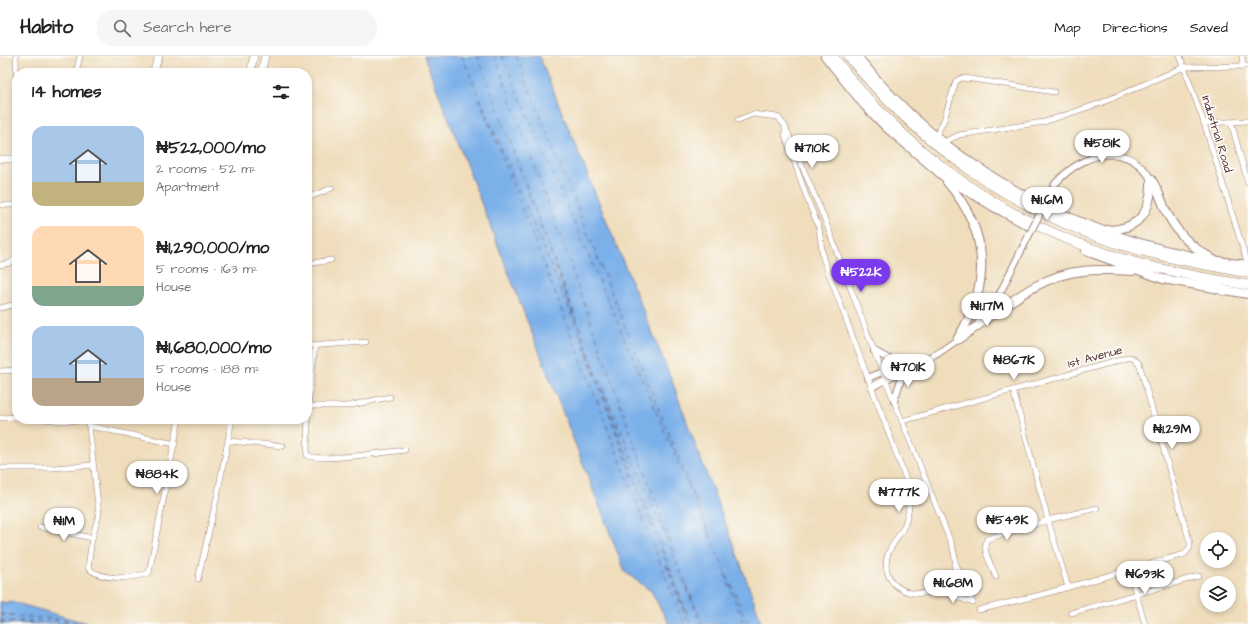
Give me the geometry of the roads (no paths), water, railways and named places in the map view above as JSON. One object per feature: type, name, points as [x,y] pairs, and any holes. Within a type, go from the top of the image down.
[{"type":"highway","points":[[834,56],[873,103],[918,151],[934,164],[1000,205],[1052,231],[1120,258],[1225,286]]},
{"type":"highway","points":[[853,57],[877,91],[900,114],[941,150],[996,187],[1027,205],[1054,219],[1118,244],[1189,262],[1248,273]]},
{"type":"highway","points":[[1188,275],[1202,284],[1225,286],[1248,285]]},
{"type":"main road","points":[[155,68],[159,56]]},
{"type":"main road","points":[[251,68],[254,56]]},
{"type":"main road","points":[[262,68],[265,56]]},
{"type":"main road","points":[[825,56],[864,105],[887,128],[918,151]]},
{"type":"main road","points":[[853,57],[936,136],[1012,189],[1055,212],[1099,230],[1162,248],[1219,262],[1248,265]]},
{"type":"main road","points":[[0,159],[12,159]]},
{"type":"main road","points":[[934,164],[959,195],[969,213],[979,236],[981,249],[980,283],[977,302],[971,316],[957,340]]},
{"type":"main road","points":[[943,176],[1020,221],[1138,271],[1163,279],[1202,284]]},
{"type":"main road","points":[[1099,230],[1115,230],[1140,219],[1146,212],[1150,202],[1151,179]]},
{"type":"main road","points":[[1151,179],[1157,186],[1167,212],[1181,234],[1200,252],[1219,262]]},
{"type":"main road","points":[[957,340],[1027,291],[1061,275],[1083,271],[1138,271]]},
{"type":"main road","points":[[1225,286],[1248,294]]},
{"type":"street","points":[[16,56],[16,68]]},
{"type":"street","points":[[77,68],[80,56]]},
{"type":"street","name":"Industrial Road","points":[[1180,56],[1204,123],[1248,265]]},
{"type":"street","points":[[944,142],[959,134],[1044,122],[1101,103],[1184,67],[1245,66],[1242,56]]},
{"type":"street","points":[[936,136],[944,120],[956,81],[958,79],[972,79],[1054,92]]},
{"type":"street","points":[[738,120],[752,114],[778,117],[786,126],[825,220],[874,351],[951,543],[955,563],[973,603],[938,590]]},
{"type":"street","points":[[1204,123],[1248,121]]},
{"type":"street","points":[[1231,122],[1248,183]]},
{"type":"street","points":[[786,126],[785,135],[819,228],[823,258],[907,482],[909,493],[909,511],[905,524],[888,552],[887,570],[890,578],[906,591],[917,594],[931,593],[938,590],[951,577],[955,563]]},
{"type":"street","points":[[868,378],[883,372],[913,365],[937,354],[981,320],[996,301],[1055,184],[1063,175],[1083,161],[1109,154],[1122,156],[1135,161],[1143,168],[1151,179]]},
{"type":"street","points":[[312,196],[332,188]]},
{"type":"street","points":[[0,205],[12,204]]},
{"type":"street","points":[[312,263],[331,260]]},
{"type":"street","points":[[0,265],[12,261]]},
{"type":"street","points":[[0,308],[12,305]]},
{"type":"street","points":[[312,372],[315,346],[366,342]]},
{"type":"street","points":[[874,351],[904,367]]},
{"type":"street","name":"1st Avenue","points":[[902,421],[1131,357],[1139,363],[1190,547],[1185,554],[1129,570]]},
{"type":"street","points":[[872,387],[886,380],[904,367]]},
{"type":"street","points":[[894,401],[904,367]]},
{"type":"street","points":[[0,371],[12,370]]},
{"type":"street","points":[[1013,390],[1048,520],[1068,587]]},
{"type":"street","points":[[312,406],[347,406],[390,397]]},
{"type":"street","points":[[0,418],[12,417]]},
{"type":"street","points":[[175,444],[89,426],[99,514],[92,538],[88,565],[88,568],[91,571],[125,579],[149,573],[175,444],[178,424]]},
{"type":"street","points":[[198,579],[229,441],[231,424]]},
{"type":"street","points":[[308,424],[307,455],[311,458],[405,450]]},
{"type":"street","points":[[229,441],[283,446]]},
{"type":"street","points":[[0,468],[59,468],[93,465]]},
{"type":"street","points":[[996,577],[985,549],[984,543],[987,539],[1048,520],[1097,508]]},
{"type":"street","points":[[40,527],[92,538]]},
{"type":"street","points":[[979,610],[1129,570],[1145,624]]},
{"type":"street","points":[[1071,614],[1199,576]]},
{"type":"water","points":[[424,56],[539,56],[674,386],[762,624],[669,624],[651,591],[625,572]]},
{"type":"water","points":[[0,601],[6,603],[9,601],[90,624],[0,624]]}]
